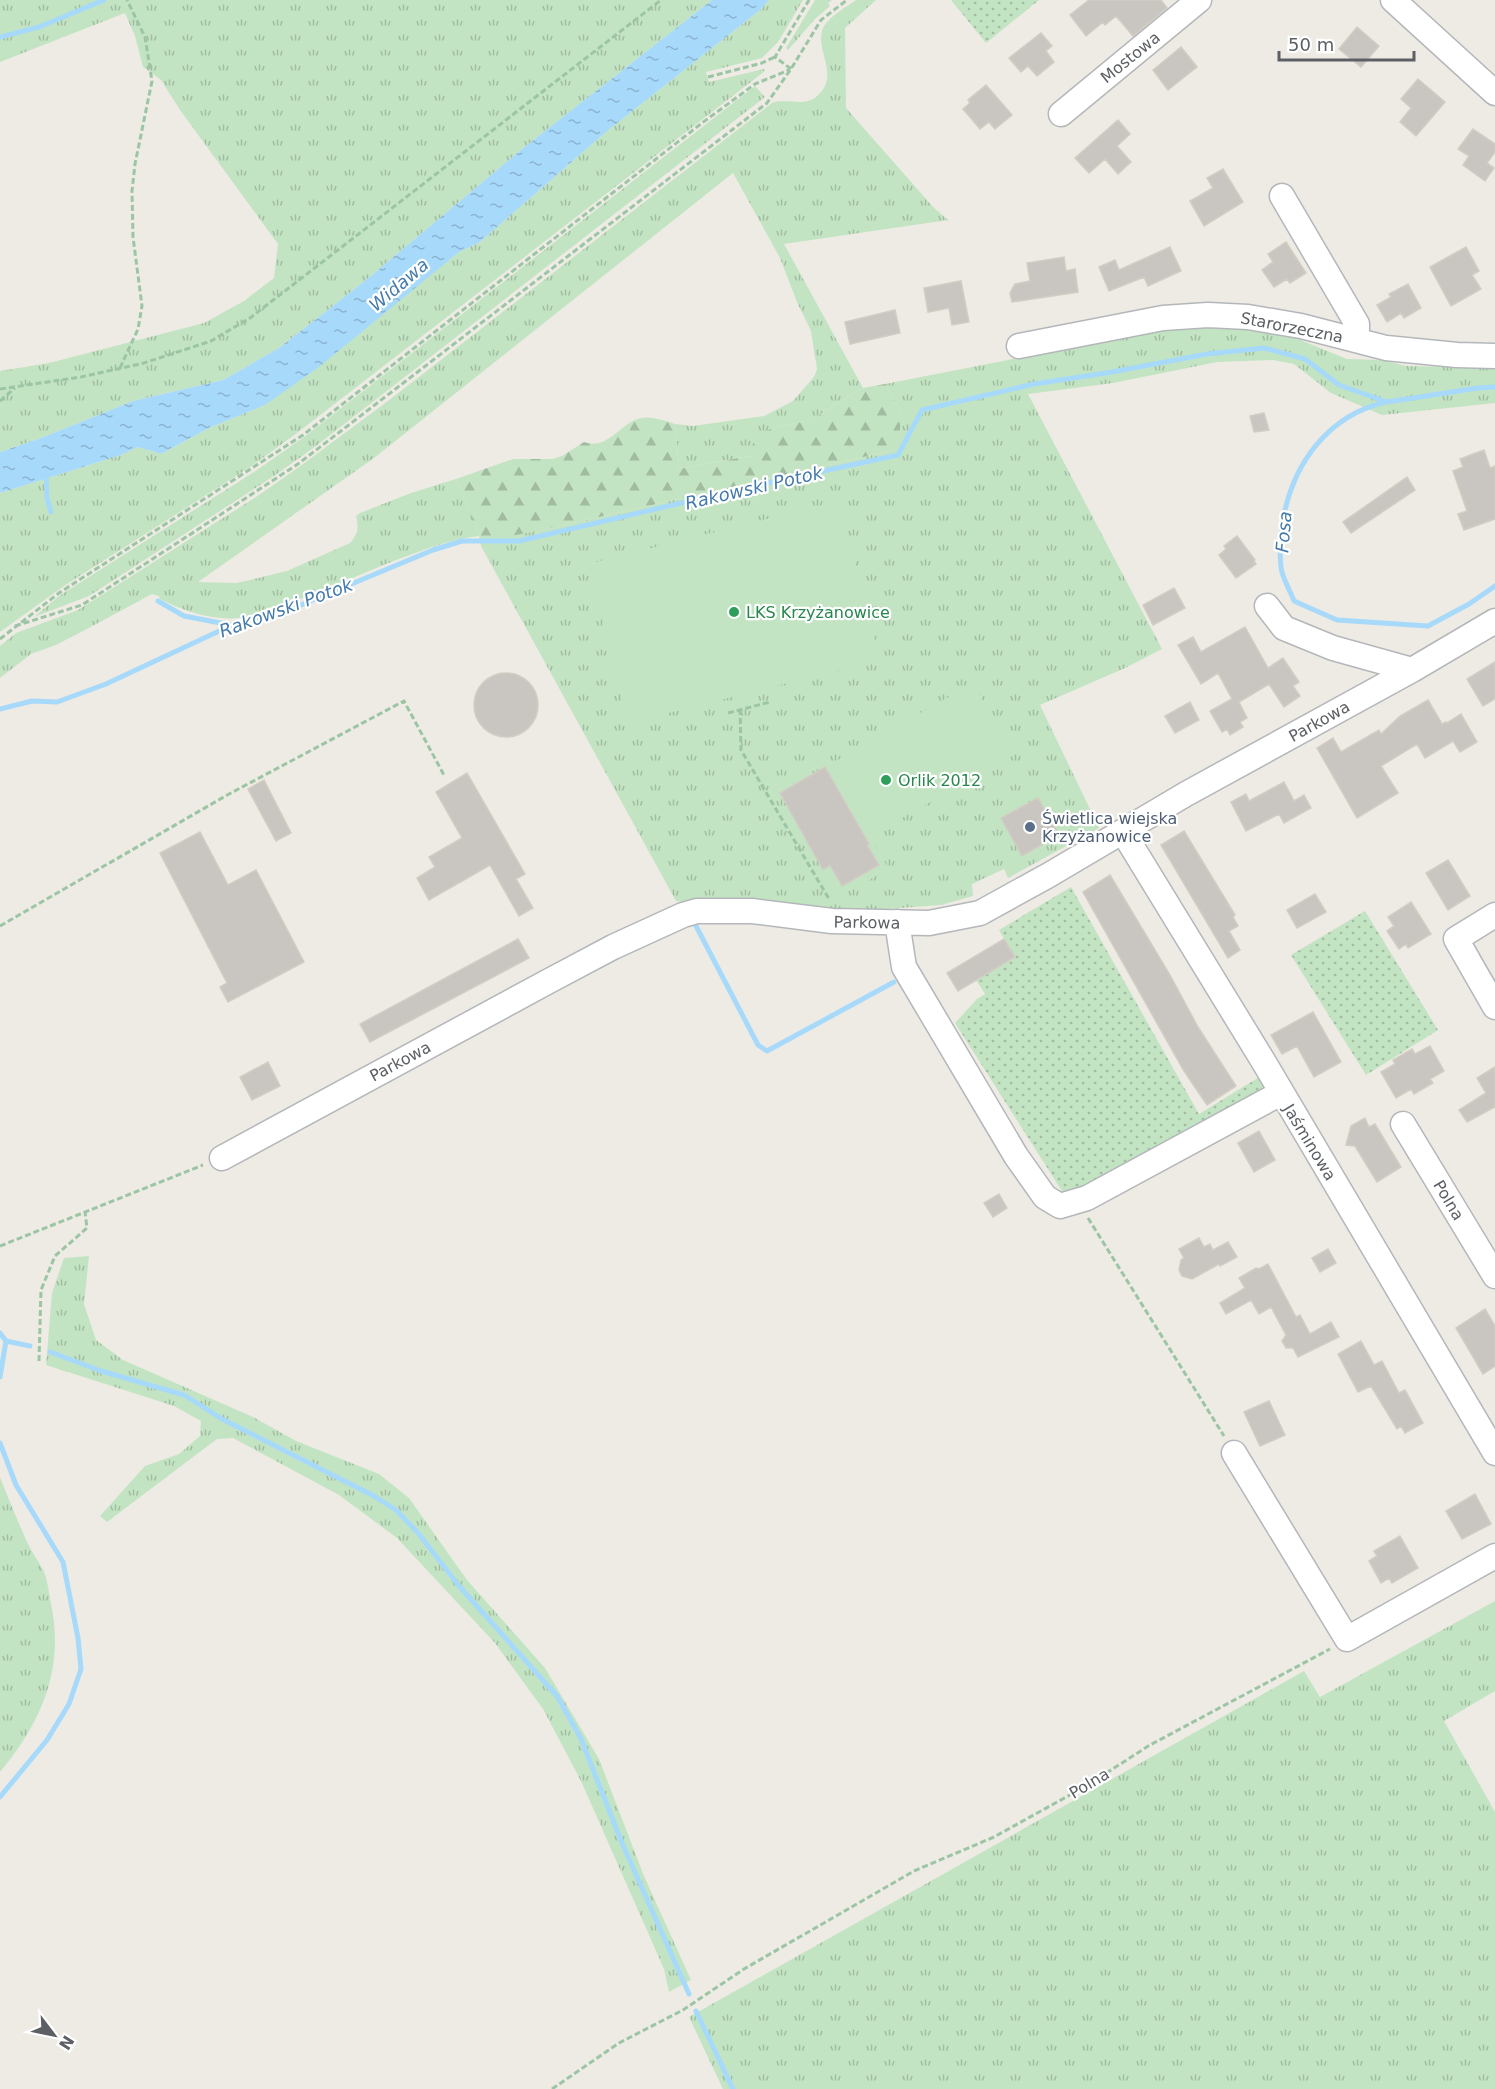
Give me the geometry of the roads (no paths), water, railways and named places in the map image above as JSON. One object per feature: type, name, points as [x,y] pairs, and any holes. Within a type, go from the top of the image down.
[{"type":"street","name":"Mostowa","points":[[1061,114],[1199,0]]},
{"type":"street","points":[[1393,0],[1495,93]]},
{"type":"street","points":[[1282,196],[1357,324],[1357,340]]},
{"type":"street","name":"Starorzeczna","points":[[1018,346],[1163,318],[1208,315],[1248,317],[1301,326],[1386,348],[1495,356]]},
{"type":"street","points":[[1267,606],[1284,628],[1333,648],[1412,669]]},
{"type":"street","name":"Parkowa","points":[[222,1158],[613,947],[683,915],[697,911],[752,911],[840,922],[929,923],[980,913],[1124,832],[1186,794],[1495,621]]},
{"type":"street","name":"Jaśminowa","points":[[1124,832],[1495,1453]]},
{"type":"street","points":[[1495,915],[1456,939],[1495,1007]]},
{"type":"street","points":[[897,922],[904,967],[1016,1155],[1045,1197],[1060,1206],[1077,1201],[1281,1093]]},
{"type":"street","name":"Polna","points":[[1403,1124],[1495,1276]]},
{"type":"street","points":[[1234,1453],[1347,1639],[1495,1556]]},
{"type":"water","name":"Widawa","points":[[712,0],[769,0],[760,10],[606,132],[480,242],[459,252],[319,367],[265,405],[211,427],[161,454],[138,447],[121,455],[0,493],[0,452],[133,401],[223,380],[279,348],[366,280],[522,149]]},
{"type":"waterway","points":[[0,37],[39,27],[104,0]]},
{"type":"waterway","name":"Rakowski Potok","points":[[0,709],[32,701],[57,702],[106,684],[232,625],[301,605],[433,550],[462,541],[519,541],[898,455],[922,410],[1034,384],[1207,354],[1264,348],[1305,359],[1339,385],[1387,402],[1495,387]]},
{"type":"waterway","name":"Fosa","points":[[1385,402],[1346,418],[1330,430],[1316,445],[1295,479],[1283,520],[1280,549],[1284,580],[1294,601],[1337,620],[1428,626],[1469,604],[1495,586]]},
{"type":"waterway","points":[[46,472],[47,498],[51,512]]},
{"type":"waterway","points":[[158,601],[184,616],[231,625]]},
{"type":"waterway","points":[[695,924],[758,1045],[767,1051],[894,982]]},
{"type":"waterway","name":"Rakowski Potok","points":[[0,1333],[6,1341],[0,1377]]},
{"type":"waterway","points":[[6,1341],[30,1346]]},
{"type":"waterway","points":[[50,1352],[101,1371],[184,1395],[222,1419],[374,1496],[396,1510],[418,1533],[459,1586],[557,1696],[581,1739],[622,1843],[689,1994]]},
{"type":"waterway","name":"Rakowski Potok","points":[[0,1443],[16,1485],[63,1562],[78,1638],[81,1669],[69,1704],[47,1740],[0,1797]]},
{"type":"waterway","points":[[696,2011],[733,2089]]},
{"type":"place","name":"LKS Krzyżanowice","points":[[734,612]]},
{"type":"place","name":"Orlik 2012","points":[[886,780]]},
{"type":"place","name":"Świetlica wiejska Krzyżanowice","points":[[1030,827]]}]
